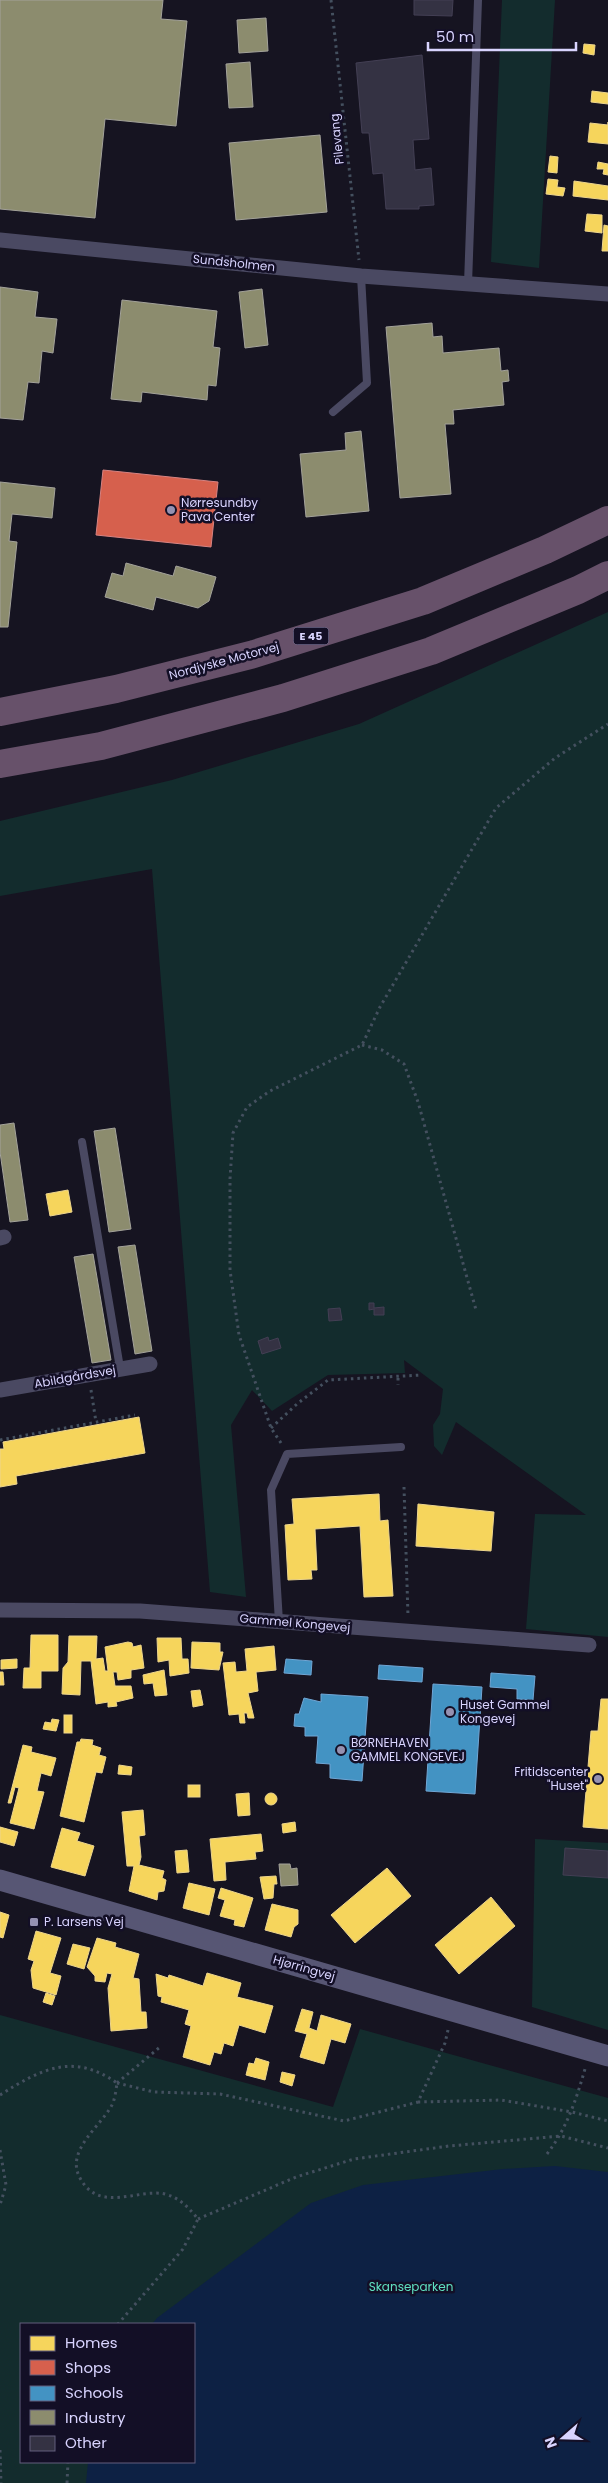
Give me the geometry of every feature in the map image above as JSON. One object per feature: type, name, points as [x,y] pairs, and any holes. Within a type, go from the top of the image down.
[{"type":"highway","name":"Nordjyske Motorvej","points":[[0,712],[116,689],[254,654],[422,601],[545,550],[608,520]]},
{"type":"highway","points":[[0,764],[101,746],[283,698],[431,651],[578,590],[608,575]]},
{"type":"main road","name":"Hjørringvej","points":[[0,1880],[608,2056]]},
{"type":"street","name":"Sundsholmen","points":[[0,240],[360,276],[608,294]]},
{"type":"street","name":"Abildgårdsvej","points":[[0,1390],[150,1364]]},
{"type":"street","name":"Gammel Kongevej","points":[[0,1610],[140,1611],[589,1645]]},
{"type":"lane","points":[[468,284],[479,3]]},
{"type":"lane","points":[[333,412],[367,383],[360,276]]},
{"type":"lane","points":[[82,1142],[120,1368]]},
{"type":"lane","points":[[279,1622],[272,1490],[288,1454],[401,1447]]},
{"type":"path","name":"Pilevang","points":[[331,0],[360,276]]},
{"type":"path","points":[[288,1454],[271,1428],[239,1335],[230,1270],[230,1178],[233,1133],[247,1107],[270,1090],[362,1044],[380,1008],[496,808],[555,758],[608,724]]},
{"type":"path","points":[[362,1044],[382,1050],[404,1064],[418,1102],[476,1310]]},
{"type":"path","points":[[88,1374],[96,1422]]},
{"type":"path","points":[[271,1428],[297,1404],[328,1380],[422,1376]]},
{"type":"path","points":[[398,1378],[398,1385]]},
{"type":"path","points":[[0,1440],[135,1415]]},
{"type":"path","points":[[404,1487],[408,1632]]},
{"type":"path","points":[[418,2102],[445,2043],[452,2011]]},
{"type":"path","points":[[160,2047],[117,2083],[113,2104],[80,2149],[75,2164],[80,2178],[91,2191],[111,2198],[164,2194],[185,2204],[198,2219]]},
{"type":"path","points":[[0,2095],[20,2082],[51,2068],[74,2066],[99,2070],[117,2083],[154,2092],[220,2094],[344,2121],[418,2102],[501,2100],[572,2112],[608,2121]]},
{"type":"path","points":[[547,2154],[561,2136],[572,2112],[581,2083]]},
{"type":"path","points":[[119,2323],[183,2249],[198,2219],[296,2177],[354,2159],[448,2146],[561,2136],[608,2148]]},
{"type":"path","points":[[0,2150],[6,2184],[0,2205]]},
{"type":"path","points":[[0,2450],[1,2483]]},
{"type":"path","points":[[67,2483],[68,2463]]},
{"type":"green space","points":[[502,0],[555,0],[539,268],[491,262]]},
{"type":"green space","points":[[608,612],[608,1637],[526,1629],[535,1514],[586,1515],[456,1422],[442,1455],[434,1446],[433,1425],[440,1414],[443,1389],[404,1360],[405,1373],[328,1375],[272,1411],[252,1390],[231,1425],[246,1597],[210,1592],[152,869],[0,896],[0,821],[172,780],[359,724]]},
{"type":"green space","points":[[535,1839],[608,1843],[608,2030],[532,2007]]},
{"type":"green space","name":"Skanseparken","points":[[0,2015],[333,2107],[360,2029],[608,2098],[608,2483],[0,2483]]},
{"type":"water","points":[[555,2166],[608,2172],[608,2483],[86,2483],[88,2463],[195,2463],[195,2323],[153,2323],[157,2318],[311,2203],[363,2185],[503,2169]]},
{"type":"building: Homes","points":[[584,44],[595,45],[594,55],[583,53]]},
{"type":"building: Homes","points":[[592,91],[608,93],[608,104],[591,102]]},
{"type":"building: Homes","points":[[590,123],[608,125],[608,144],[588,142]]},
{"type":"building: Homes","points":[[550,156],[558,157],[557,173],[548,172]]},
{"type":"building: Homes","points":[[598,162],[608,164],[608,175],[603,174],[604,169],[597,169]]},
{"type":"building: Homes","points":[[548,179],[558,180],[557,187],[565,188],[563,196],[546,194]]},
{"type":"building: Homes","points":[[574,181],[608,186],[608,200],[573,196]]},
{"type":"building: Homes","points":[[587,214],[602,215],[602,233],[585,231]]},
{"type":"building: Homes","points":[[604,225],[608,226],[608,251],[602,251]]},
{"type":"building: Homes","points":[[68,1190],[72,1212],[50,1216],[46,1194]]},
{"type":"building: Homes","points":[[139,1417],[145,1453],[16,1476],[17,1484],[0,1487],[0,1449],[4,1449],[3,1442]]},
{"type":"building: Homes","points":[[379,1494],[380,1521],[388,1520],[393,1596],[364,1597],[360,1526],[315,1529],[317,1570],[311,1570],[312,1579],[288,1580],[285,1525],[294,1524],[292,1499]]},
{"type":"building: Homes","points":[[418,1504],[494,1512],[491,1551],[416,1546]]},
{"type":"building: Homes","points":[[31,1635],[58,1635],[58,1671],[41,1671],[41,1688],[23,1688],[24,1668],[30,1668]]},
{"type":"building: Homes","points":[[69,1636],[97,1636],[96,1659],[103,1658],[105,1671],[108,1671],[105,1647],[128,1642],[132,1643],[133,1647],[141,1645],[144,1668],[131,1670],[131,1678],[118,1680],[117,1672],[113,1672],[115,1686],[131,1686],[133,1698],[116,1702],[117,1706],[108,1707],[108,1702],[96,1704],[91,1661],[81,1661],[80,1695],[62,1694],[63,1668],[68,1662]]},
{"type":"building: Homes","points":[[157,1638],[181,1638],[182,1659],[188,1659],[189,1673],[170,1676],[169,1660],[158,1662]]},
{"type":"building: Homes","points":[[192,1642],[220,1643],[220,1652],[223,1652],[219,1670],[191,1668]]},
{"type":"building: Homes","points":[[274,1646],[276,1670],[256,1672],[258,1691],[248,1693],[254,1718],[248,1718],[247,1713],[244,1713],[245,1723],[240,1723],[239,1714],[229,1715],[223,1663],[235,1662],[236,1672],[247,1671],[245,1649]]},
{"type":"building: Homes","points":[[17,1659],[17,1668],[1,1669],[1,1660]]},
{"type":"building: Homes","points":[[164,1670],[167,1695],[155,1696],[153,1683],[144,1684],[143,1675]]},
{"type":"building: Homes","points":[[0,1672],[3,1672],[4,1685],[0,1685]]},
{"type":"building: Homes","points":[[200,1690],[203,1705],[193,1707],[191,1691]]},
{"type":"building: Homes","name":"Fritidscenter \"Huset\"","points":[[601,1699],[608,1699],[608,1829],[583,1827],[591,1731],[598,1731]]},
{"type":"building: Homes","points":[[64,1715],[72,1715],[72,1733],[64,1733]]},
{"type":"building: Homes","points":[[52,1719],[59,1720],[56,1731],[43,1729],[45,1722],[51,1723]]},
{"type":"building: Homes","points":[[81,1739],[93,1740],[92,1745],[101,1748],[99,1755],[106,1757],[102,1773],[96,1772],[84,1822],[60,1816],[77,1742],[80,1742]]},
{"type":"building: Homes","points":[[23,1745],[32,1747],[31,1752],[56,1758],[51,1776],[41,1773],[37,1791],[44,1792],[34,1829],[10,1823],[19,1788],[15,1787],[11,1803],[8,1803]]},
{"type":"building: Homes","points":[[119,1765],[132,1767],[131,1775],[118,1774]]},
{"type":"building: Homes","points":[[188,1785],[200,1785],[200,1797],[188,1797]]},
{"type":"building: Homes","points":[[249,1793],[250,1815],[238,1816],[236,1794]]},
{"type":"building: Homes","points":[[271,1793],[277,1799],[271,1805],[265,1799]]},
{"type":"building: Homes","points":[[143,1810],[145,1835],[139,1836],[141,1857],[139,1865],[164,1871],[162,1878],[166,1880],[164,1891],[158,1892],[157,1900],[129,1891],[134,1866],[127,1866],[122,1812]]},
{"type":"building: Homes","points":[[295,1822],[296,1831],[283,1833],[282,1824]]},
{"type":"building: Homes","points":[[0,1827],[18,1832],[14,1846],[0,1842]]},
{"type":"building: Homes","points":[[62,1828],[80,1833],[77,1841],[94,1846],[85,1876],[51,1867]]},
{"type":"building: Homes","points":[[261,1834],[263,1851],[255,1852],[256,1859],[225,1862],[226,1880],[214,1881],[210,1839]]},
{"type":"building: Homes","points":[[187,1850],[189,1872],[177,1873],[175,1851]]},
{"type":"building: Homes","points":[[387,1868],[411,1896],[355,1943],[331,1915]]},
{"type":"building: Homes","points":[[276,1876],[277,1884],[274,1884],[273,1898],[264,1899],[260,1877]]},
{"type":"building: Homes","points":[[189,1883],[215,1889],[209,1915],[183,1908]]},
{"type":"building: Homes","points":[[221,1888],[253,1898],[244,1927],[234,1925],[235,1920],[220,1916],[225,1900],[218,1898]]},
{"type":"building: Homes","points":[[491,1897],[515,1926],[459,1974],[435,1945]]},
{"type":"building: Homes","points":[[272,1904],[298,1910],[298,1924],[294,1927],[291,1937],[265,1930]]},
{"type":"building: Homes","points":[[0,1912],[9,1915],[3,1938],[0,1937]]},
{"type":"building: Homes","points":[[36,1931],[61,1938],[50,1973],[61,1976],[56,1995],[33,1988],[31,1970],[34,1961],[28,1959]]},
{"type":"building: Homes","points":[[97,1938],[116,1943],[115,1947],[139,1954],[133,1978],[139,1979],[141,2012],[146,2012],[147,2028],[111,2031],[108,1988],[112,1974],[107,1973],[105,1982],[95,1981],[95,1976],[87,1967]]},
{"type":"building: Homes","points":[[73,1944],[90,1948],[84,1969],[67,1964]]},
{"type":"building: Homes","points":[[207,1973],[241,1983],[237,1997],[273,2006],[265,2033],[239,2025],[233,2046],[224,2043],[221,2054],[214,2052],[210,2065],[183,2057],[191,2026],[185,2024],[189,2010],[161,2002],[162,1997],[158,1996],[156,1974],[168,1978],[169,1975],[203,1986]]},
{"type":"building: Homes","points":[[46,1993],[55,1996],[52,2005],[43,2002]]},
{"type":"building: Homes","points":[[302,2009],[313,2012],[309,2028],[317,2031],[321,2015],[351,2024],[345,2043],[331,2039],[324,2064],[300,2057],[307,2034],[295,2031]]},
{"type":"building: Homes","points":[[256,2058],[269,2062],[265,2080],[246,2075],[249,2063],[254,2064]]},
{"type":"building: Homes","points":[[282,2072],[295,2075],[292,2086],[280,2082]]},
{"type":"building: Shops","points":[[103,470],[218,482],[211,547],[96,535]]},
{"type":"building: Schools","points":[[286,1659],[312,1661],[311,1675],[284,1673]]},
{"type":"building: Schools","points":[[379,1665],[423,1668],[422,1682],[378,1679]]},
{"type":"building: Schools","points":[[491,1673],[535,1676],[533,1700],[517,1699],[517,1689],[490,1687]]},
{"type":"building: Schools","points":[[433,1684],[482,1687],[475,1794],[426,1791]]},
{"type":"building: Schools","name":"BØRNEHAVEN GAMMEL KONGEVEJ","points":[[321,1694],[368,1697],[362,1781],[330,1778],[330,1764],[316,1763],[318,1736],[305,1736],[305,1727],[294,1726],[295,1714],[299,1714],[304,1698],[321,1702]]},
{"type":"building: Industry","points":[[0,0],[163,0],[161,19],[187,21],[176,126],[105,119],[95,218],[0,209]]},
{"type":"building: Industry","points":[[266,18],[268,51],[239,53],[237,20]]},
{"type":"building: Industry","points":[[250,62],[253,107],[229,108],[226,64]]},
{"type":"building: Industry","points":[[320,135],[327,212],[236,220],[229,143]]},
{"type":"building: Industry","points":[[0,287],[38,292],[35,317],[57,319],[53,353],[42,351],[39,383],[28,382],[23,420],[0,418]]},
{"type":"building: Industry","points":[[262,289],[268,345],[245,348],[239,292]]},
{"type":"building: Industry","points":[[122,300],[217,311],[213,347],[220,348],[216,386],[208,385],[207,400],[142,392],[141,402],[111,399]]},
{"type":"building: Industry","points":[[432,323],[433,337],[442,336],[443,353],[499,348],[501,371],[508,370],[509,381],[502,382],[504,405],[453,410],[454,424],[445,424],[451,494],[400,498],[386,327]]},
{"type":"building: Industry","points":[[361,431],[369,511],[306,517],[300,454],[346,450],[345,433]]},
{"type":"building: Industry","points":[[0,482],[55,488],[52,518],[12,514],[9,541],[17,542],[8,627],[0,627]]},
{"type":"building: Industry","points":[[126,563],[173,576],[176,566],[216,577],[209,601],[198,608],[156,597],[153,610],[105,597],[112,573],[123,576]]},
{"type":"building: Industry","points":[[14,1123],[28,1220],[10,1222],[0,1152],[0,1125]]},
{"type":"building: Industry","points":[[115,1128],[131,1229],[109,1232],[94,1131]]},
{"type":"building: Industry","points":[[135,1245],[152,1351],[135,1354],[118,1247]]},
{"type":"building: Industry","points":[[93,1254],[111,1360],[92,1363],[74,1257]]},
{"type":"building: Industry","points":[[279,1864],[290,1864],[291,1869],[297,1868],[298,1885],[281,1886]]},
{"type":"building: Other","points":[[414,0],[453,0],[452,16],[414,15]]},
{"type":"building: Other","points":[[422,55],[429,139],[413,140],[415,170],[431,168],[434,205],[419,206],[419,209],[386,209],[383,173],[373,174],[369,133],[362,133],[356,63]]},
{"type":"building: Other","points":[[369,1303],[374,1303],[374,1308],[384,1307],[384,1315],[374,1315],[374,1309],[369,1310]]},
{"type":"building: Other","points":[[340,1308],[342,1320],[329,1321],[328,1309]]},
{"type":"building: Other","points":[[268,1337],[269,1341],[278,1338],[281,1348],[262,1354],[258,1341]]},
{"type":"building: Other","points":[[565,1848],[608,1851],[608,1878],[563,1875]]},
{"type":"place","name":"Nørresundby Pava Center","points":[[171,510]]},
{"type":"place","name":"Huset Gammel Kongevej","points":[[450,1712]]},
{"type":"place","name":"BØRNEHAVEN GAMMEL KONGEVEJ","points":[[341,1750]]},
{"type":"place","name":"Fritidscenter \"Huset\"","points":[[598,1779]]},
{"type":"place","name":"P. Larsens Vej","points":[[34,1922]]}]
